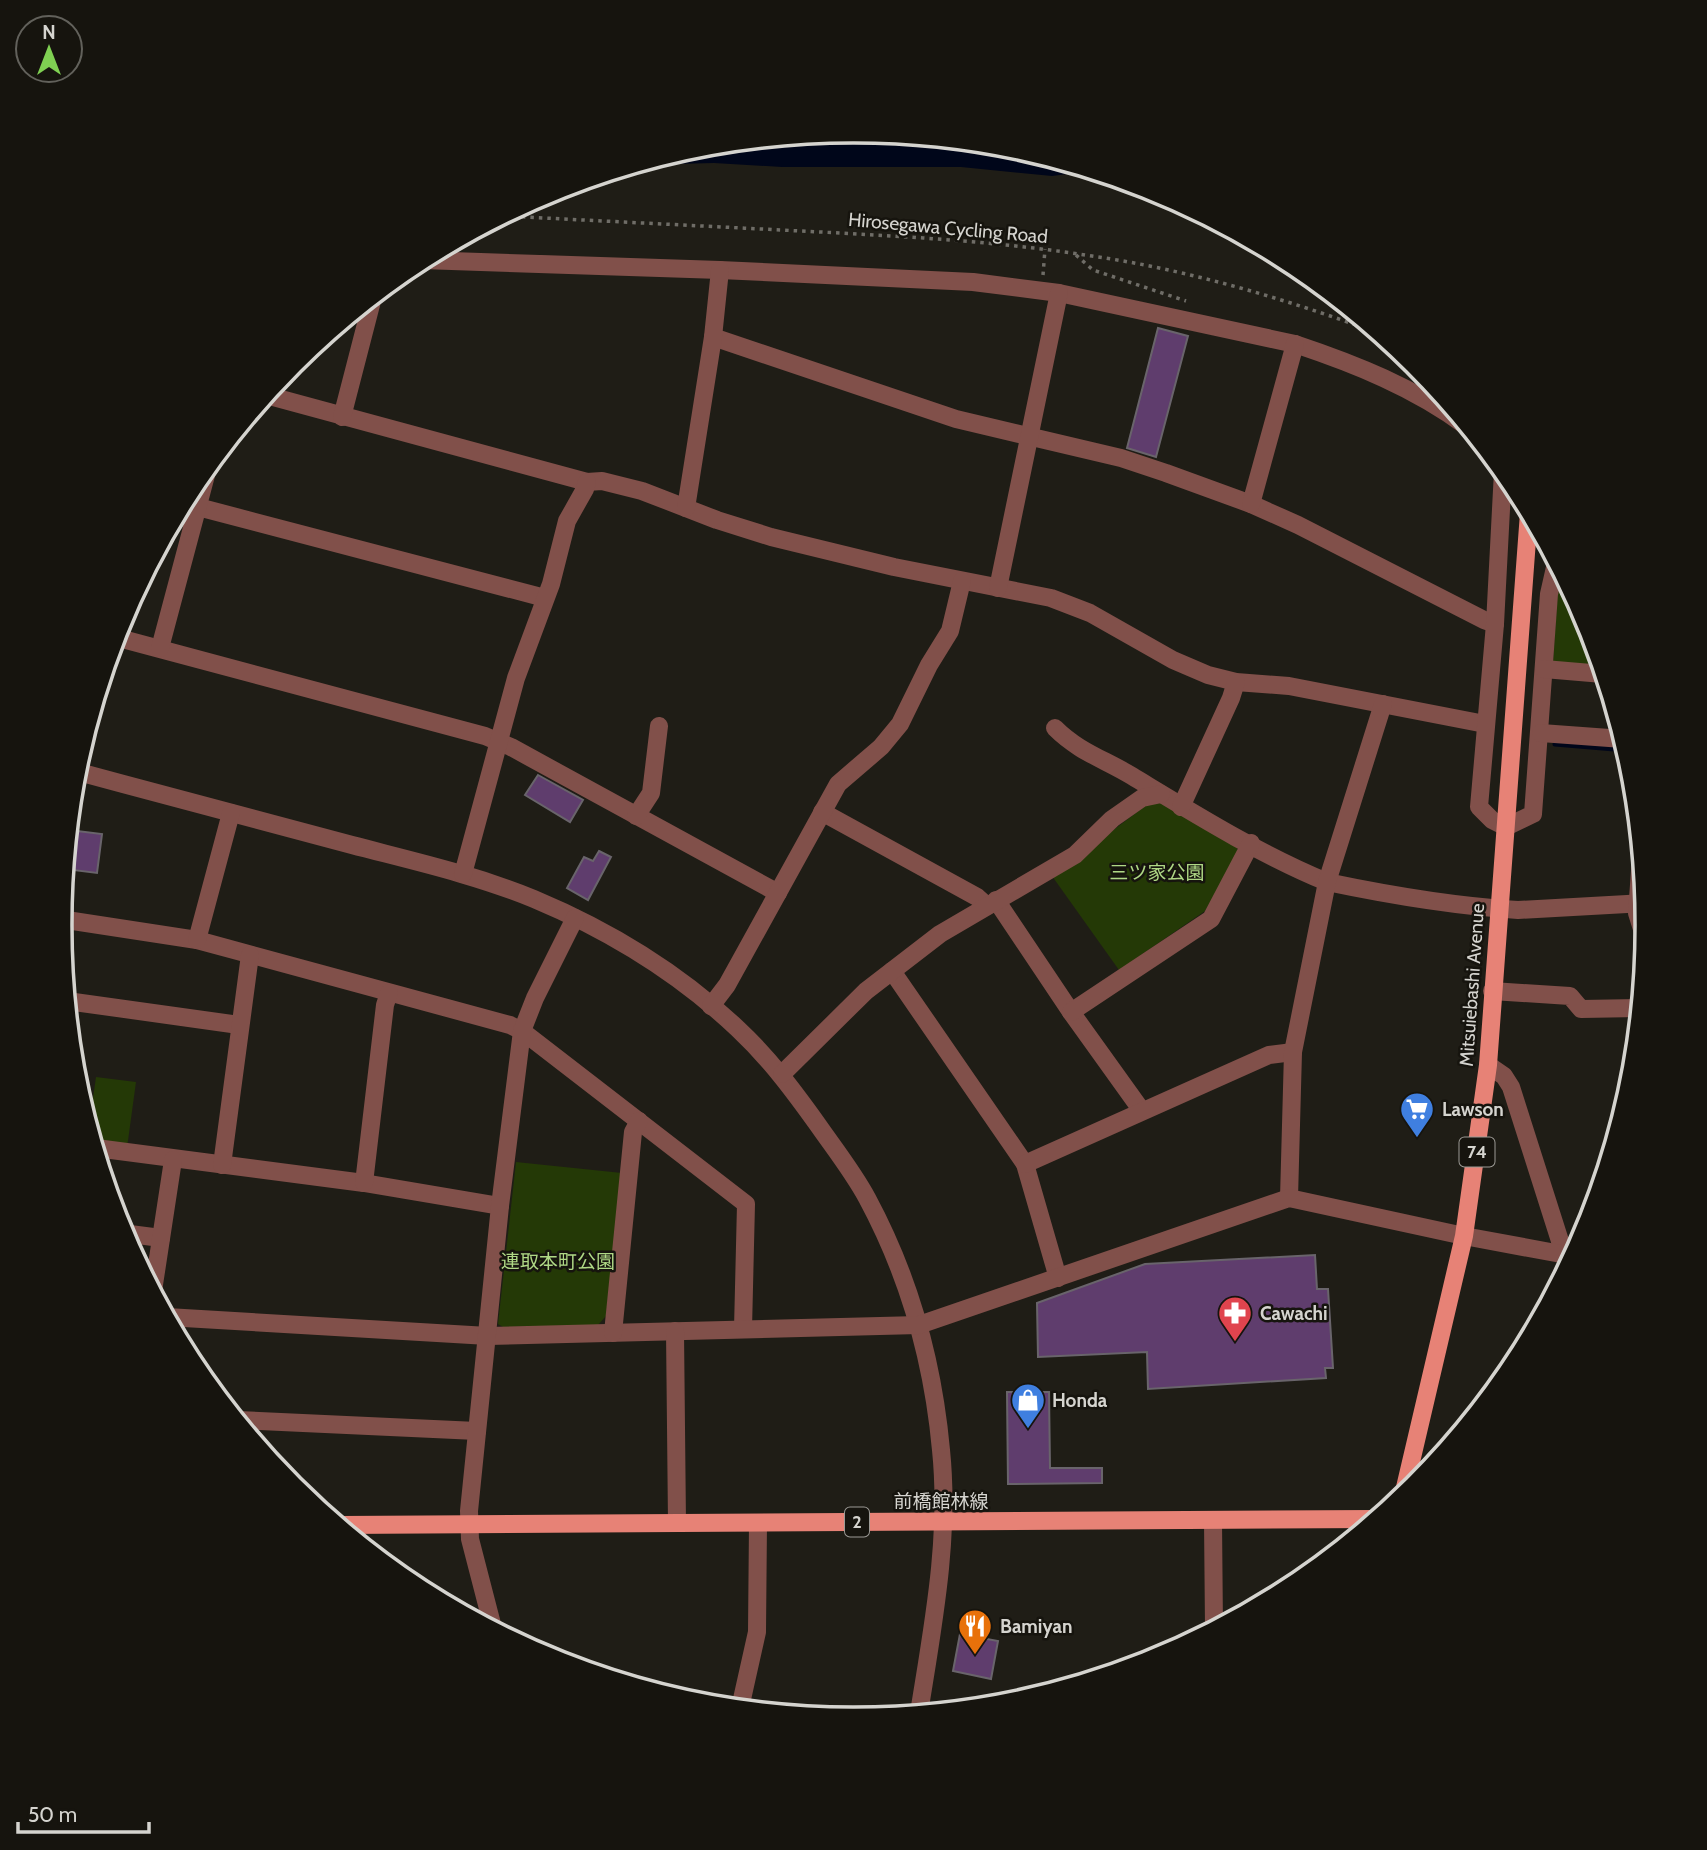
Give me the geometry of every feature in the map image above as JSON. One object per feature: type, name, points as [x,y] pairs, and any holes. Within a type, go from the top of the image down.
[{"type":"main road","name":"Mitsuiebashi Avenue","points":[[1408,1476],[1464,1236],[1488,1065],[1528,529]]},
{"type":"main road","name":"前橋館林線","points":[[353,1525],[1361,1519]]},
{"type":"street","points":[[442,261],[974,282],[1059,293],[1295,344],[1356,365],[1407,389],[1442,411]]},
{"type":"street","points":[[686,508],[713,337],[720,270]]},
{"type":"street","points":[[998,588],[1059,293]]},
{"type":"street","points":[[342,417],[369,312]]},
{"type":"street","points":[[713,337],[956,419],[1133,462],[1251,504],[1495,624]]},
{"type":"street","points":[[1251,504],[1295,344]]},
{"type":"street","points":[[277,398],[587,482],[602,481],[630,488],[771,537],[962,582],[1026,592],[1060,602],[1090,614],[1173,660],[1208,675],[1236,682],[1289,686],[1485,724]]},
{"type":"street","points":[[463,874],[516,678],[545,598],[567,521],[587,482]]},
{"type":"street","points":[[1502,488],[1495,624],[1479,807],[1492,821],[1506,827],[1533,814],[1541,733],[1549,594],[1553,576]]},
{"type":"street","points":[[160,648],[201,493]]},
{"type":"street","points":[[198,507],[545,598]]},
{"type":"street","points":[[711,1006],[727,985],[838,784],[881,747],[900,723],[929,665],[950,631],[962,582]]},
{"type":"street","points":[[126,640],[485,736],[778,893]]},
{"type":"street","points":[[1544,669],[1594,673]]},
{"type":"street","points":[[1181,807],[1236,682]]},
{"type":"street","points":[[1289,1198],[1293,1052],[1327,882],[1384,704]]},
{"type":"street","points":[[636,816],[651,793],[659,726]]},
{"type":"street","points":[[1055,728],[1071,744],[1132,776],[1181,807],[1327,882],[1498,909],[1635,903]]},
{"type":"street","points":[[1541,733],[1612,738]]},
{"type":"street","points":[[87,774],[463,874],[510,890],[575,918],[639,953],[711,1006],[735,1026],[782,1074],[866,1198],[895,1262],[928,1355],[942,1452],[943,1522],[940,1577],[920,1703]]},
{"type":"street","points":[[782,1074],[866,991],[940,934],[1074,855],[1112,819],[1142,798],[1161,794]]},
{"type":"street","points":[[822,812],[992,903],[1142,1111]]},
{"type":"street","points":[[197,940],[231,813]]},
{"type":"street","points":[[1071,1012],[1210,919],[1251,844]]},
{"type":"street","points":[[490,1616],[469,1524],[500,1206],[522,1031],[535,998],[575,918]]},
{"type":"street","points":[[72,921],[197,940],[510,1025],[522,1031],[746,1204],[743,1329]]},
{"type":"street","points":[[222,1165],[250,955]]},
{"type":"street","points":[[892,971],[1025,1164],[1058,1278]]},
{"type":"street","points":[[1492,991],[1570,996],[1581,1009],[1631,1008]]},
{"type":"street","points":[[364,1183],[385,1004],[389,993]]},
{"type":"street","points":[[76,1006],[239,1025]]},
{"type":"street","points":[[1025,1164],[1269,1055],[1293,1052]]},
{"type":"street","points":[[1488,1065],[1504,1076],[1511,1087],[1565,1249]]},
{"type":"street","points":[[614,1333],[633,1132],[639,1121]]},
{"type":"street","points":[[105,1150],[364,1183],[500,1206]]},
{"type":"street","points":[[155,1277],[173,1160]]},
{"type":"street","points":[[177,1318],[488,1336],[919,1325],[1289,1198],[1561,1257]]},
{"type":"street","points":[[136,1235],[161,1238]]},
{"type":"street","points":[[674,1331],[677,1523]]},
{"type":"street","points":[[250,1421],[477,1431]]},
{"type":"street","points":[[1213,1521],[1214,1618]]},
{"type":"street","points":[[742,1699],[757,1632],[758,1522]]},
{"type":"path","name":"Hirosegawa Cycling Road","points":[[524,217],[868,234],[1045,249],[1146,265],[1244,289],[1352,324]]},
{"type":"path","points":[[1041,291],[1045,249]]},
{"type":"path","points":[[1074,253],[1093,271],[1192,303]]},
{"type":"green space","points":[[1558,589],[1592,668],[1559,665],[1553,661]]},
{"type":"green space","name":"三ツ家公園","points":[[1160,803],[1236,843],[1238,853],[1205,911],[1119,970],[1052,876],[1148,804]]},
{"type":"green space","points":[[96,1077],[136,1082],[127,1148],[104,1145],[92,1102]]},
{"type":"green space","name":"連取本町公園","points":[[516,1162],[622,1173],[606,1316],[598,1325],[503,1327],[498,1324]]},
{"type":"water","points":[[854,143],[956,150],[1006,158],[1069,174],[1052,176],[961,167],[782,167],[676,164],[751,150]]},
{"type":"building","points":[[1158,328],[1188,336],[1156,457],[1127,448]]},
{"type":"building","points":[[538,775],[583,800],[570,822],[525,795]]},
{"type":"building","points":[[77,831],[102,834],[97,873],[73,870]]},
{"type":"building","points":[[599,851],[611,857],[588,900],[567,888],[584,857],[593,861]]},
{"type":"building","points":[[1315,1255],[1317,1289],[1328,1289],[1333,1368],[1325,1368],[1326,1378],[1148,1389],[1147,1352],[1038,1357],[1037,1303],[1145,1264]]},
{"type":"building","name":"Honda","points":[[1007,1392],[1049,1392],[1050,1468],[1102,1468],[1102,1483],[1008,1484]]},
{"type":"building","name":"Bamiyan","points":[[960,1634],[998,1641],[991,1679],[953,1671]]},
{"type":"waterway","points":[[1555,744],[1615,749]]},
{"type":"place","name":"Lawson","points":[[1417,1139]]},
{"type":"place","name":"Cawachi","points":[[1235,1343]]},
{"type":"place","name":"Honda","points":[[1028,1430]]},
{"type":"place","name":"Bamiyan","points":[[975,1656]]}]
